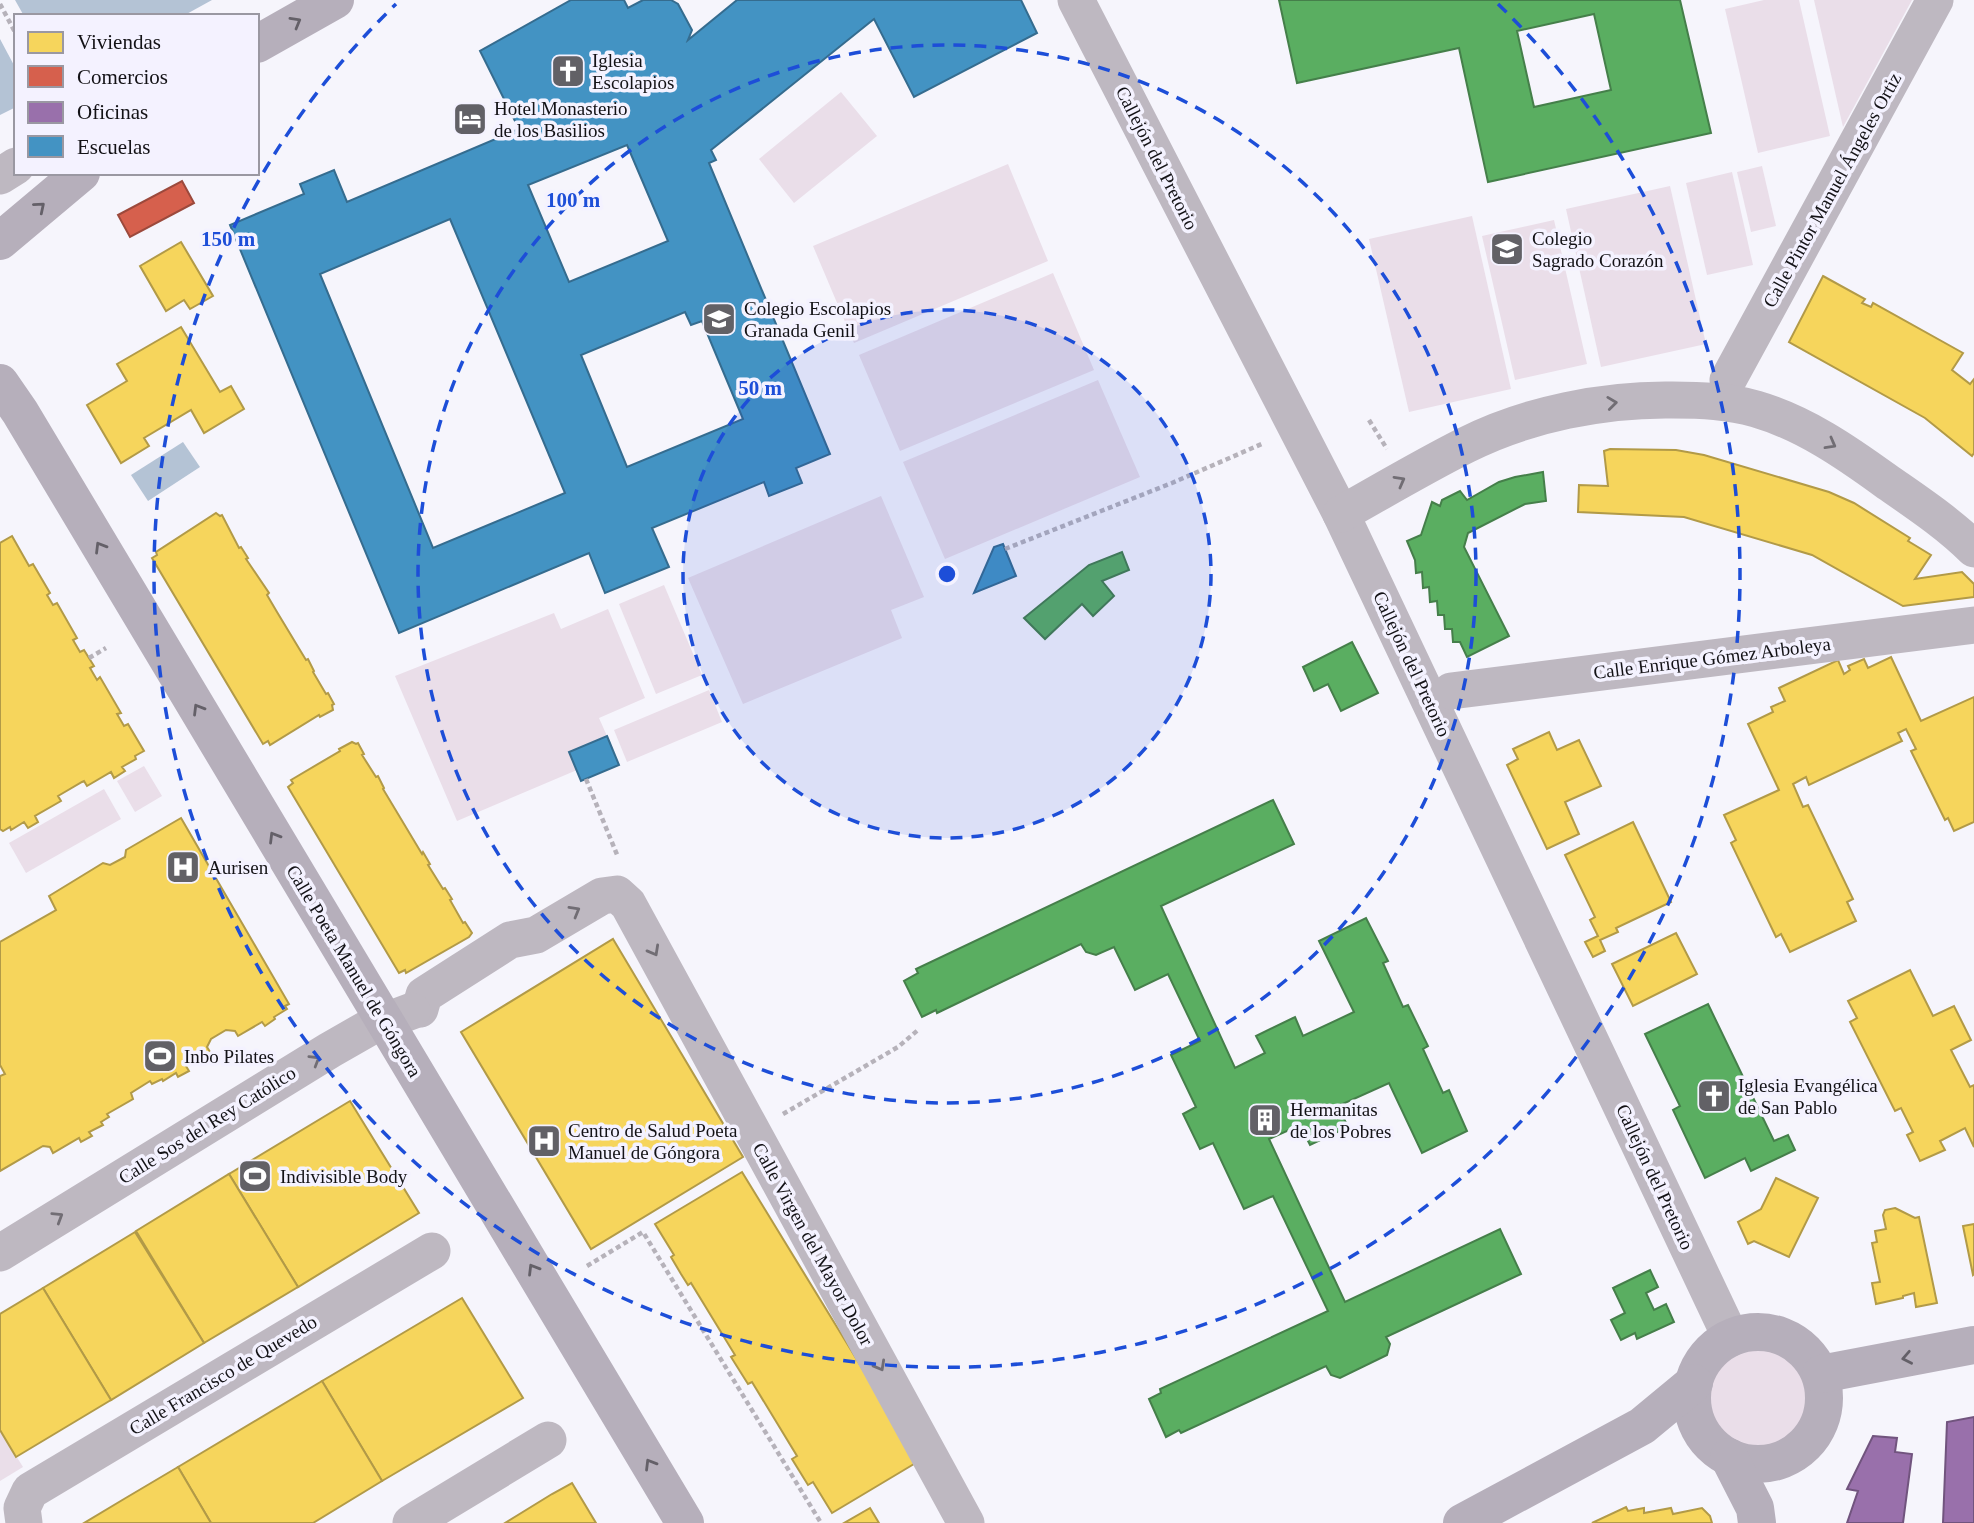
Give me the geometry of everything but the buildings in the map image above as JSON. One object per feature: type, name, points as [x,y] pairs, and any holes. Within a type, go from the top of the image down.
[{"type":"main road","points":[[259,43],[335,0]]},
{"type":"main road","points":[[0,241],[79,175]]},
{"type":"main road","name":"Calle Poeta Manuel de Góngora","points":[[0,383],[685,1523]]},
{"type":"main road","points":[[1642,1426],[1685,1447],[1721,1452],[1753,1464],[1767,1464],[1796,1453],[1810,1439],[1820,1420],[1824,1401],[1821,1374],[1802,1348],[1785,1338],[1765,1332],[1747,1333],[1731,1338],[1715,1347],[1701,1364],[1693,1383],[1692,1405],[1700,1431],[1721,1452],[1756,1515]]},
{"type":"main road","points":[[1821,1374],[1974,1345]]},
{"type":"main road","points":[[1462,1523],[1642,1426],[1693,1383]]},
{"type":"main road","points":[[1756,1515],[1781,1460]]},
{"type":"street","name":"Callejón del Pretorio","points":[[1076,0],[1341,514],[1731,1338]]},
{"type":"street","name":"Calle Pintor Manuel Ángeles Ortiz","points":[[1728,380],[1935,0]]},
{"type":"street","points":[[1341,514],[1468,444],[1520,424],[1578,407],[1641,399],[1716,400],[1757,409],[1796,424],[1848,453],[1971,541]]},
{"type":"street","name":"Calle Enrique Gómez Arboleya","points":[[1451,691],[1974,625]]},
{"type":"street","name":"Calle Sos del Rey Católico","points":[[0,1253],[323,1054],[384,1021],[420,1009],[433,1012],[521,956],[536,935],[602,896],[617,894]]},
{"type":"street","name":"Calle Virgen del Mayor Dolor","points":[[617,894],[628,904],[966,1523]]},
{"type":"street","name":"Calle Francisco de Quevedo","points":[[23,1515],[30,1491],[432,1251]]},
{"type":"street","points":[[411,1523],[548,1440]]},
{"type":"path","points":[[0,4],[14,30]]},
{"type":"path","points":[[1369,420],[1390,455]]},
{"type":"path","points":[[1006,549],[1264,443]]},
{"type":"path","points":[[89,658],[106,648]]},
{"type":"path","points":[[586,779],[618,858]]},
{"type":"path","points":[[780,1116],[898,1046],[918,1030]]},
{"type":"path","points":[[586,1266],[643,1232],[821,1523]]},
{"type":"shaded area","points":[[1764,0],[1799,0],[1830,136],[1758,153],[1725,9]]},
{"type":"shaded area","points":[[1814,0],[1912,0],[1843,127]]},
{"type":"shaded area","points":[[841,92],[877,136],[794,203],[759,159]]},
{"type":"shaded area","points":[[1008,164],[1048,261],[854,343],[813,246]]},
{"type":"shaded area","points":[[1762,166],[1776,226],[1751,232],[1737,172]]},
{"type":"shaded area","points":[[1732,172],[1753,265],[1707,275],[1686,183]]},
{"type":"shaded area","points":[[1670,186],[1706,344],[1601,367],[1566,209]]},
{"type":"shaded area","points":[[1472,216],[1511,389],[1409,412],[1369,239]]},
{"type":"shaded area","points":[[1554,220],[1587,364],[1515,380],[1482,236]]},
{"type":"shaded area","points":[[1053,273],[1094,370],[900,451],[859,355]]},
{"type":"shaded area","points":[[1098,380],[1140,477],[945,559],[903,462]]},
{"type":"shaded area","points":[[881,496],[924,597],[891,610],[902,638],[743,704],[688,578]]},
{"type":"shaded area","points":[[664,585],[702,675],[656,694],[619,604]]},
{"type":"shaded area","points":[[608,609],[645,698],[599,718],[607,736],[577,770],[457,821],[395,676],[554,613],[561,629]]},
{"type":"shaded area","points":[[709,690],[722,722],[627,762],[614,730]]},
{"type":"shaded area","points":[[144,766],[162,796],[135,812],[117,781]]},
{"type":"shaded area","points":[[104,789],[121,819],[26,873],[9,843]]},
{"type":"shaded area","points":[[1757,1348],[1776,1352],[1792,1363],[1803,1379],[1807,1398],[1803,1417],[1792,1433],[1776,1444],[1757,1448],[1738,1444],[1722,1433],[1711,1417],[1707,1398],[1711,1379],[1722,1363],[1738,1352]]},
{"type":"shaded area","points":[[0,1430],[23,1467],[0,1481]]},
{"type":"water","points":[[0,0],[212,0],[187,14],[14,14],[14,108],[0,115]]},
{"type":"water","points":[[183,442],[200,467],[148,501],[131,475]]},
{"type":"pier","points":[[0,0],[15,0],[23,14],[14,14],[14,65],[0,39]]},
{"type":"place","name":"Iglesia Escolapios","points":[[568,71]]},
{"type":"place","name":"Hotel Monasterio de los Basilios","points":[[470,119]]},
{"type":"place","name":"Colegio Sagrado Corazón","points":[[1507,249]]},
{"type":"place","name":"Colegio Escolapios Granada Genil","points":[[719,319]]},
{"type":"place","name":"Aurisen","points":[[183,867]]},
{"type":"place","name":"Inbo Pilates","points":[[160,1056]]},
{"type":"place","name":"Iglesia Evangélica de San Pablo","points":[[1714,1096]]},
{"type":"place","name":"Hermanitas de los Pobres","points":[[1265,1120]]},
{"type":"place","name":"Centro de Salud Poeta Manuel de Góngora","points":[[544,1141]]},
{"type":"place","name":"Indivisible Body","points":[[255,1176]]}]
